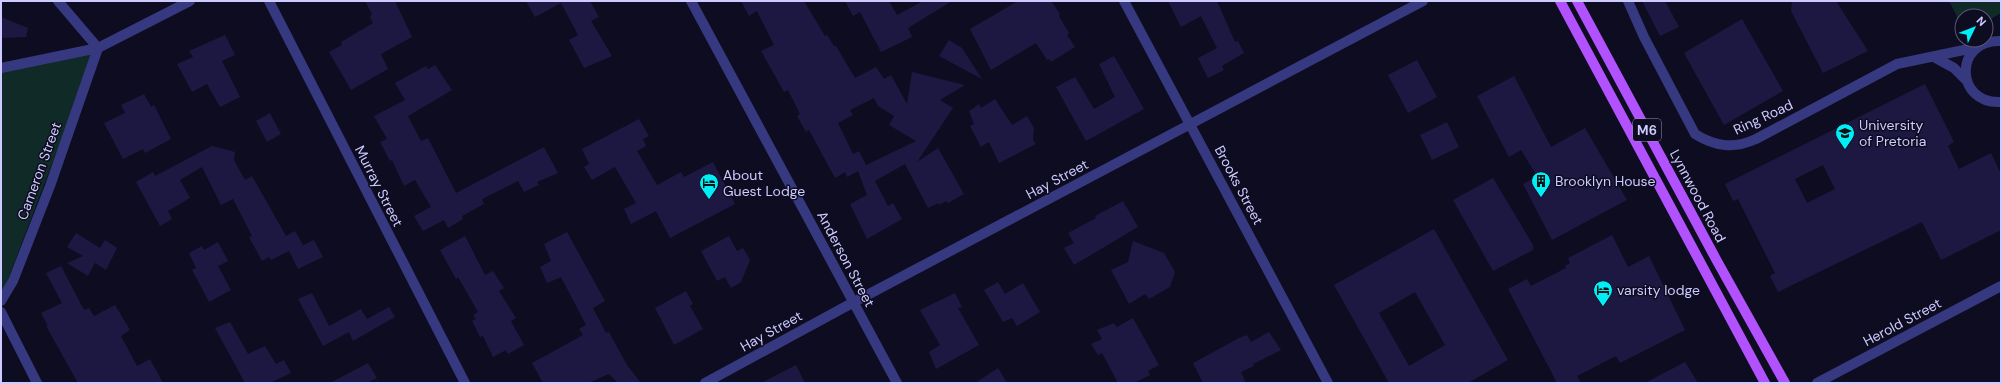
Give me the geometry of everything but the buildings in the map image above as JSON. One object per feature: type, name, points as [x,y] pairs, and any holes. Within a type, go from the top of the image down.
[{"type":"main road","name":"Lynnwood Road","points":[[1560,1],[1765,383]]},
{"type":"main road","name":"Lynnwood Road","points":[[1577,1],[1716,261],[1785,383]]},
{"type":"street","points":[[58,1],[98,48]]},
{"type":"street","points":[[1,68],[98,48],[190,1]]},
{"type":"street","name":"Murray Street","points":[[269,1],[465,383]]},
{"type":"street","name":"Anderson Street","points":[[691,1],[897,383]]},
{"type":"street","name":"Brooks Street","points":[[1124,1],[1328,383]]},
{"type":"street","name":"Hay Street","points":[[705,383],[854,302],[1423,1]]},
{"type":"street","name":"Ring Road","points":[[1628,1],[1644,37],[1696,134],[1707,141],[1720,145],[1738,145],[1756,139],[1897,64],[1912,59],[1934,57],[1974,48]]},
{"type":"street","name":"Cameron Street","points":[[1,301],[13,281],[50,186],[98,48]]},
{"type":"street","points":[[1967,81],[1967,62],[1977,48]]},
{"type":"street","points":[[1934,57],[1954,68],[1967,81],[1973,92],[1982,99],[1994,103],[2001,102]]},
{"type":"street","name":"Herold Street","points":[[1816,383],[2001,286]]},
{"type":"street","points":[[1,312],[37,383]]},
{"type":"green space","points":[[1949,1],[2001,1],[2001,13],[1994,17],[1994,8],[1954,8],[1954,11]]},
{"type":"green space","points":[[95,51],[2,295],[1,297],[1,70]]},
{"type":"place","name":"University of Pretoria","points":[[1845,150]]},
{"type":"place","name":"Brooklyn House","points":[[1541,198]]},
{"type":"place","name":"About Guest Lodge","points":[[709,200]]},
{"type":"place","name":"varsity lodge","points":[[1603,307]]}]
